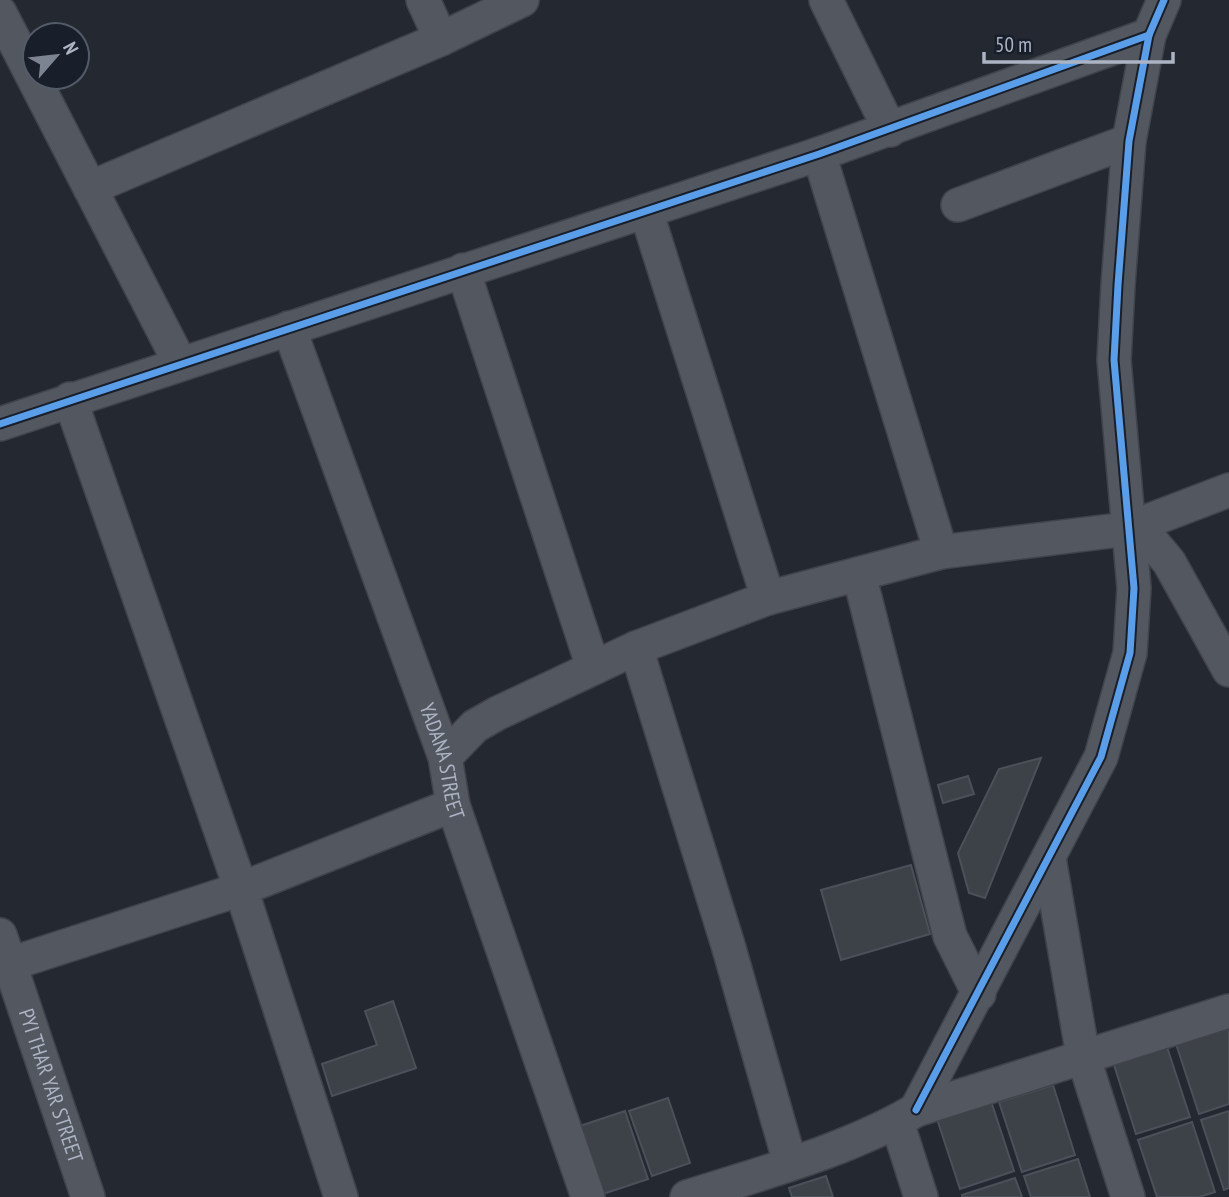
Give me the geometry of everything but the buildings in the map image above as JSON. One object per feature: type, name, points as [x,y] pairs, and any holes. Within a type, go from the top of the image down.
[{"type":"street","points":[[422,0],[441,39]]},
{"type":"street","points":[[90,188],[441,39],[522,0]]},
{"type":"street","points":[[826,0],[890,130]]},
{"type":"street","points":[[921,1197],[906,1116],[979,994],[1101,757],[1130,653],[1134,588],[1114,360],[1129,141],[1149,36],[1164,0]]},
{"type":"street","points":[[0,13],[180,363]]},
{"type":"street","points":[[0,424],[819,154],[1149,36]]},
{"type":"street","points":[[958,205],[1129,141]]},
{"type":"street","points":[[819,154],[941,552]]},
{"type":"street","points":[[646,211],[768,598]]},
{"type":"street","points":[[463,271],[593,667]]},
{"type":"street","name":"YADANA STREET","points":[[289,328],[445,757],[453,805],[588,1197]]},
{"type":"street","points":[[70,400],[242,889],[341,1197]]},
{"type":"street","points":[[445,757],[475,726],[593,667],[768,598],[941,552],[1127,529],[1229,490]]},
{"type":"street","points":[[1127,529],[1153,543],[1169,562],[1229,670]]},
{"type":"street","points":[[859,574],[950,936],[979,994]]},
{"type":"street","points":[[636,649],[728,945],[790,1163]]},
{"type":"street","points":[[5,949],[242,889],[453,805]]},
{"type":"street","points":[[1049,858],[1083,1056],[1128,1197]]},
{"type":"street","name":"PYI THAR YAR STREET","points":[[5,949],[88,1197]]},
{"type":"street","points":[[687,1197],[790,1163],[906,1116],[1083,1056],[1229,1011]]},
{"type":"cycle path","points":[[916,1110],[1101,757],[1130,653],[1134,588],[1114,360],[1129,141],[1149,35],[1164,0]]},
{"type":"cycle path","points":[[0,424],[819,154],[1149,35]]}]
